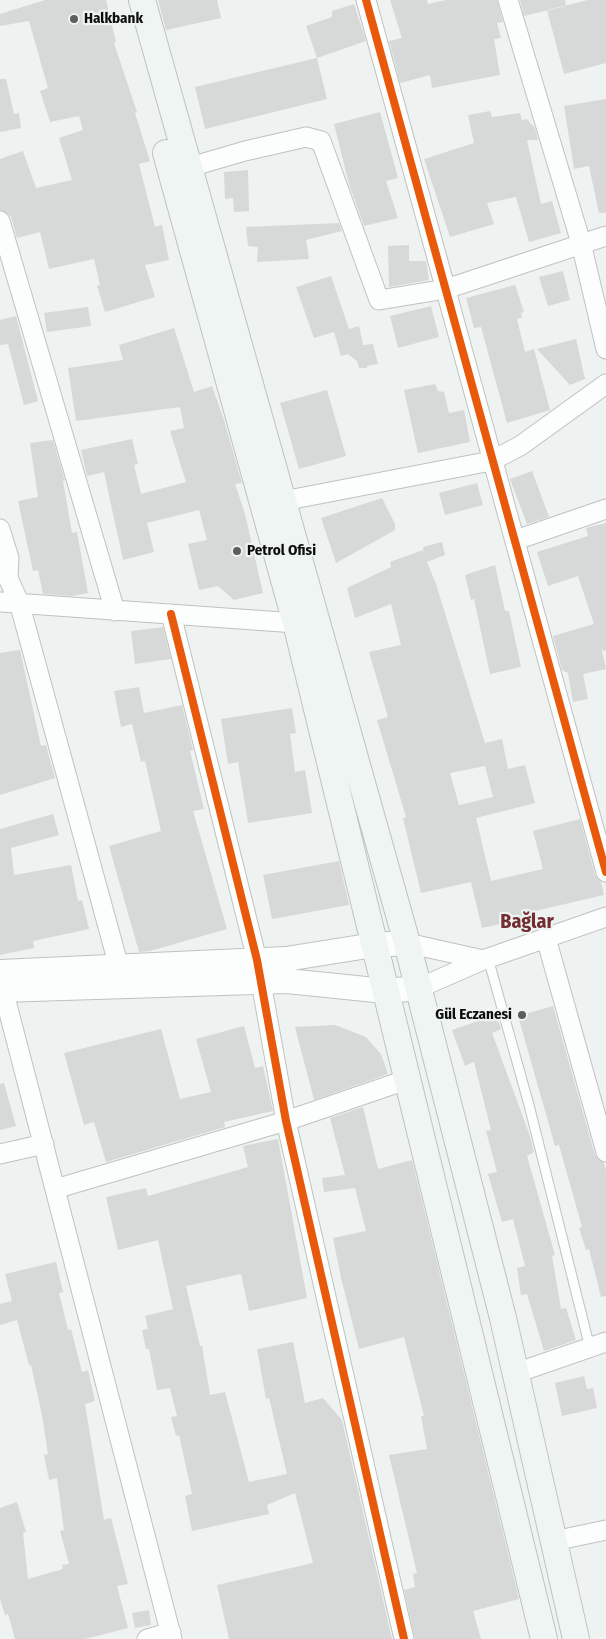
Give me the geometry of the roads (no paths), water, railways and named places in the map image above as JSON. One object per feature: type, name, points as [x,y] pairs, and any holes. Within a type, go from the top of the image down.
[{"type":"main road","points":[[124,0],[296,623],[406,1080],[544,1639]]},
{"type":"main road","points":[[142,0],[419,988],[516,1373],[576,1639]]},
{"type":"street","points":[[366,0],[446,289],[491,461],[516,540],[606,872]]},
{"type":"street","points":[[508,0],[581,243],[606,349]]},
{"type":"street","points":[[190,167],[245,151],[306,138],[321,142],[379,300],[446,289],[606,236]]},
{"type":"street","points":[[0,221],[115,611]]},
{"type":"street","points":[[284,502],[491,461],[520,446],[606,384]]},
{"type":"street","points":[[516,540],[606,509]]},
{"type":"street","points":[[0,529],[9,558],[4,575],[9,602],[119,967]]},
{"type":"street","points":[[9,602],[296,623]]},
{"type":"street","points":[[171,614],[259,971],[286,1120],[404,1639]]},
{"type":"street","points":[[1,983],[119,967],[259,971],[287,980],[385,991],[419,988],[485,959],[606,918]]},
{"type":"street","points":[[546,938],[603,1128],[606,1152]]},
{"type":"street","points":[[1,983],[259,971],[286,959],[374,945],[407,943],[485,959]]},
{"type":"street","points":[[1,983],[171,1636],[147,1639]]},
{"type":"street","points":[[55,1189],[286,1120],[406,1080]]},
{"type":"street","points":[[0,1154],[44,1144]]},
{"type":"street","points":[[516,1373],[598,1345]]},
{"type":"street","points":[[554,1541],[606,1530]]},
{"type":"lane","points":[[485,959],[598,1345]]},
{"type":"place","name":"Halkbank","points":[[74,19]]},
{"type":"place","name":"Petrol Ofisi","points":[[237,551]]},
{"type":"place","name":"Gül Eczanesi","points":[[522,1015]]},
{"type":"district","name":"Bağlar","points":[[527,922]]}]
